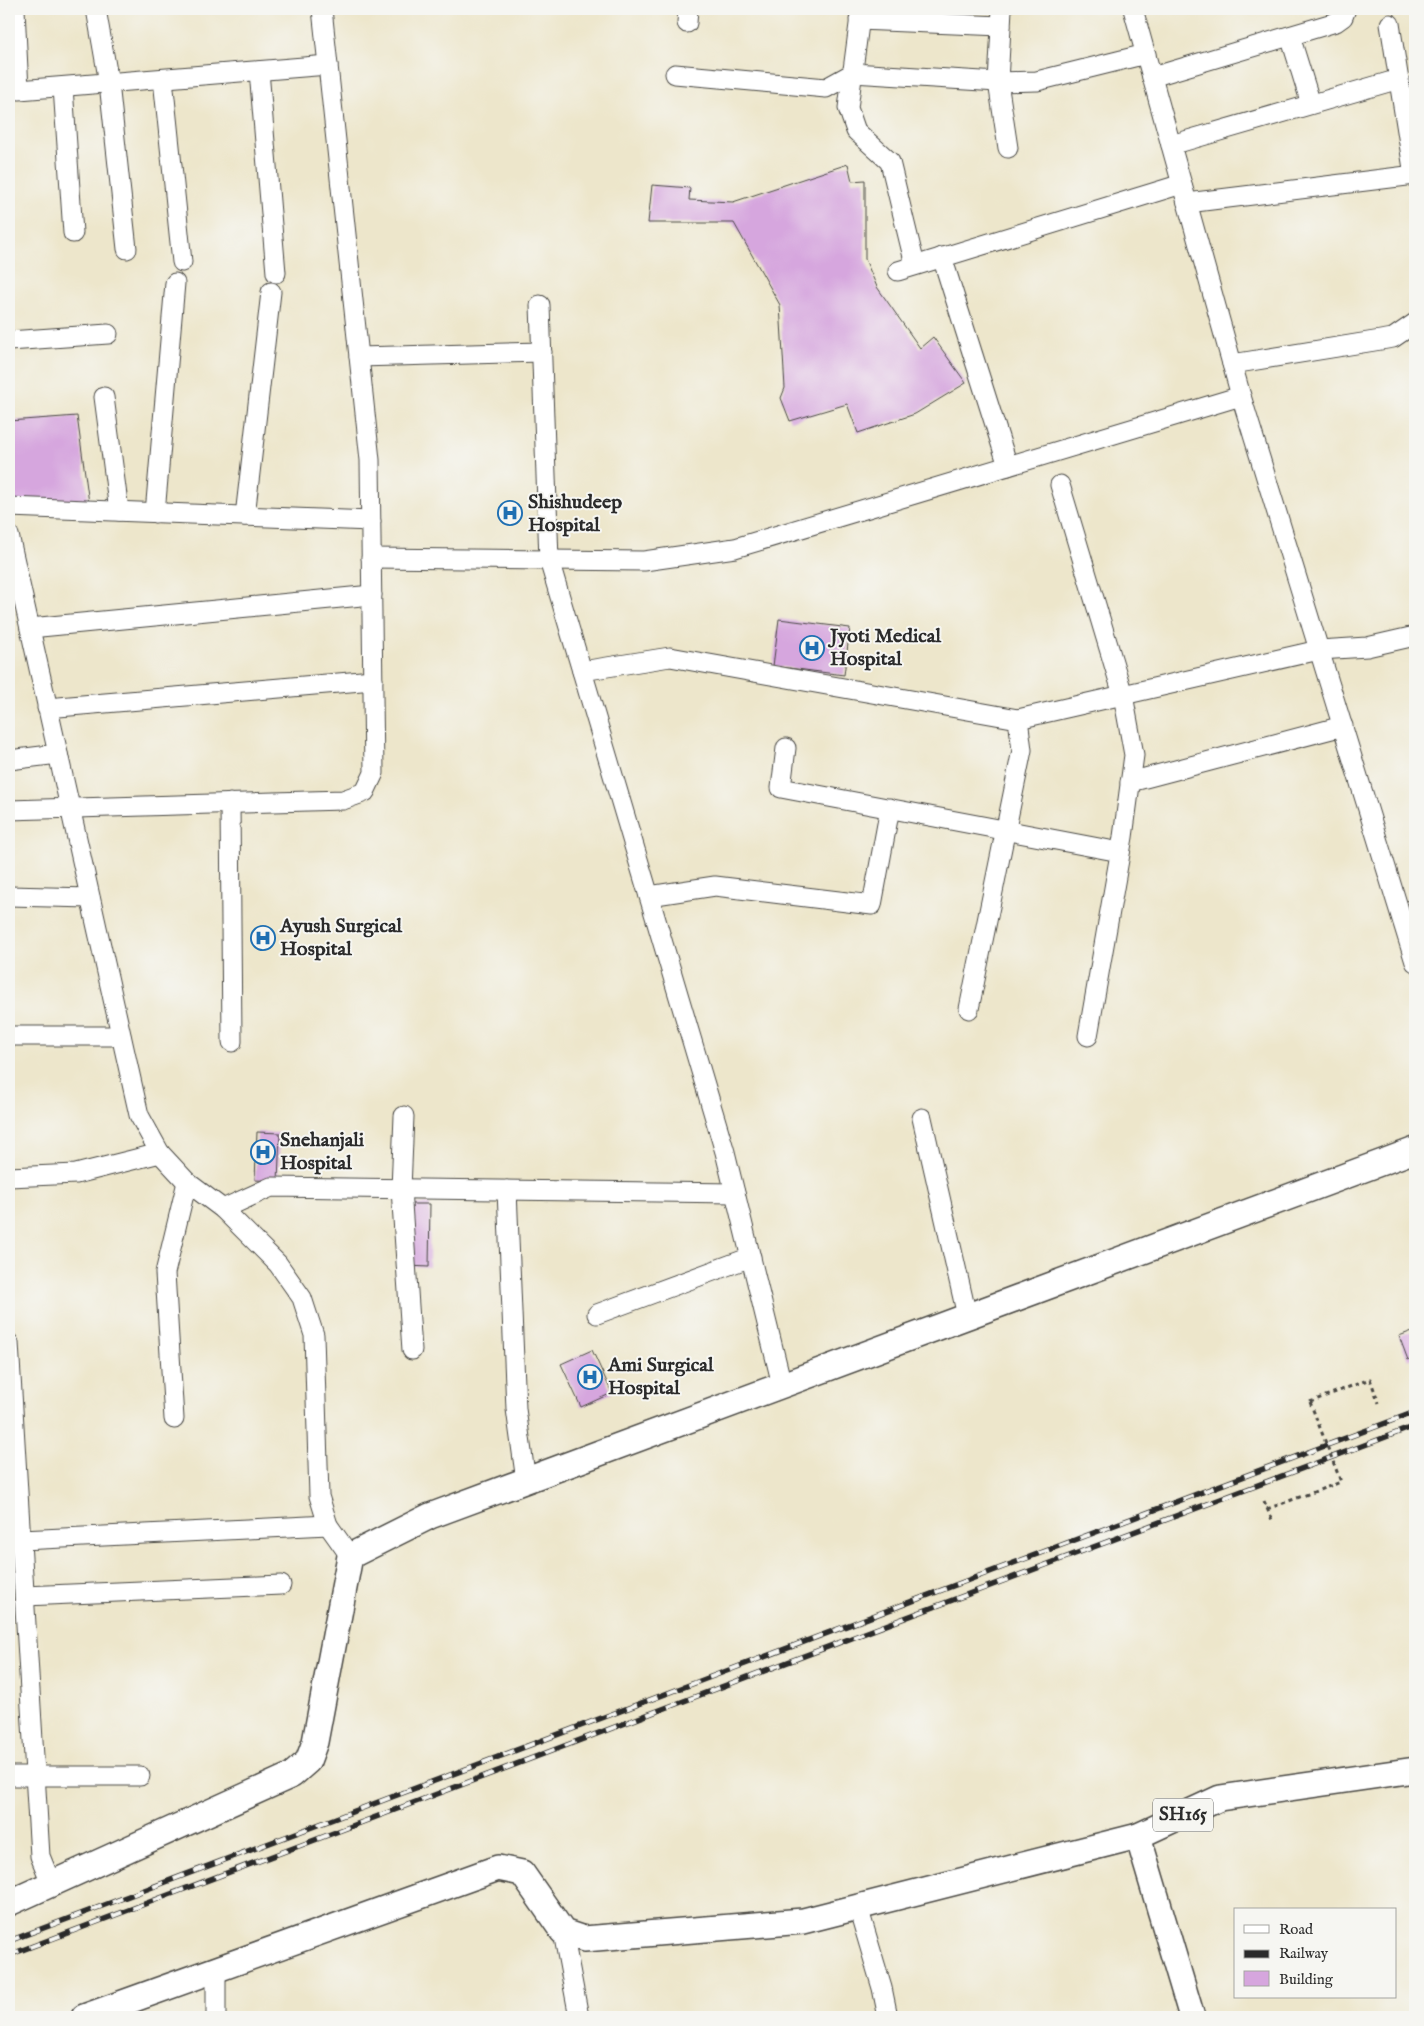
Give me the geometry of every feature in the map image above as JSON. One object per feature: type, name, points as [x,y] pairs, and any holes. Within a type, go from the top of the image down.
[{"type":"main road","points":[[9,1903],[292,1775],[308,1761],[315,1742],[350,1556],[430,1516],[1415,1150]]},
{"type":"main road","name":"SH165","points":[[1192,2017],[1138,1836],[1220,1798],[1415,1770]]},
{"type":"main road","points":[[84,2017],[498,1868],[522,1874],[563,1932],[584,1939],[794,1922],[1138,1836]]},
{"type":"street","points":[[15,9],[19,90],[328,65]]},
{"type":"street","points":[[96,9],[109,83],[127,249]]},
{"type":"street","points":[[9,810],[342,800],[365,792],[374,773],[370,460],[322,9]]},
{"type":"street","points":[[1133,9],[1241,396],[1415,962]]},
{"type":"street","points":[[1152,77],[1336,22],[1343,17],[1346,9]]},
{"type":"street","points":[[1008,148],[998,82],[1001,17],[860,14],[848,108],[856,132],[890,162],[906,268],[1182,184]]},
{"type":"street","points":[[1187,203],[1415,175],[1409,105],[1399,79],[1390,24]]},
{"type":"street","points":[[1290,36],[1311,104]]},
{"type":"street","points":[[674,74],[826,88],[853,73],[998,82],[1037,81],[1146,54]]},
{"type":"street","points":[[259,71],[276,274]]},
{"type":"street","points":[[163,79],[182,262]]},
{"type":"street","points":[[1171,144],[1399,79]]},
{"type":"street","points":[[63,87],[73,233]]},
{"type":"street","points":[[942,257],[1008,466]]},
{"type":"street","points":[[155,513],[175,283]]},
{"type":"street","points":[[244,516],[271,292]]},
{"type":"street","points":[[540,305],[549,560],[725,1152],[782,1385]]},
{"type":"street","points":[[1232,364],[1393,338],[1415,324]]},
{"type":"street","points":[[9,341],[108,334]]},
{"type":"street","points":[[359,357],[542,352]]},
{"type":"street","points":[[371,558],[644,561],[735,548],[1241,396]]},
{"type":"street","points":[[104,397],[119,511]]},
{"type":"street","points":[[1060,485],[1122,695],[1134,755],[1120,852],[1088,1036]]},
{"type":"street","points":[[9,507],[371,520]]},
{"type":"street","points":[[9,535],[16,599],[30,628],[138,1115],[160,1153],[187,1182],[223,1209],[278,1264],[302,1298],[314,1335],[319,1496],[328,1525],[350,1556]]},
{"type":"street","points":[[30,628],[372,595]]},
{"type":"street","points":[[582,671],[670,657],[1018,719],[1319,650],[1368,647],[1415,636]]},
{"type":"street","points":[[47,708],[373,680]]},
{"type":"street","points":[[968,1009],[1022,750],[1018,719]]},
{"type":"street","points":[[1130,782],[1343,726]]},
{"type":"street","points":[[786,748],[780,788],[1120,852]]},
{"type":"street","points":[[9,760],[58,754]]},
{"type":"street","points":[[230,803],[232,1042]]},
{"type":"street","points":[[649,896],[715,886],[872,905],[890,808]]},
{"type":"street","points":[[9,896],[90,898]]},
{"type":"street","points":[[9,1036],[121,1036]]},
{"type":"street","points":[[404,1116],[401,1189],[412,1350]]},
{"type":"street","points":[[922,1118],[968,1316]]},
{"type":"street","points":[[9,1177],[76,1174],[160,1153]]},
{"type":"street","points":[[174,1419],[165,1273],[187,1182]]},
{"type":"street","points":[[223,1209],[271,1187],[735,1193]]},
{"type":"street","points":[[507,1190],[516,1409],[526,1480]]},
{"type":"street","points":[[597,1314],[751,1257]]},
{"type":"street","points":[[9,1343],[12,1444],[22,1540],[37,1776],[40,1856],[51,1883]]},
{"type":"street","points":[[22,1540],[328,1525]]},
{"type":"street","points":[[25,1596],[281,1584]]},
{"type":"street","points":[[9,1776],[140,1776]]},
{"type":"street","points":[[858,1907],[882,1988],[888,2017]]},
{"type":"street","points":[[563,1932],[579,2017]]},
{"type":"street","points":[[216,1970],[216,2017]]},
{"type":"path","points":[[1267,1510],[1341,1482],[1310,1402],[1370,1379],[1379,1403]]},
{"type":"path","points":[[1264,1500],[1272,1520]]},
{"type":"building","points":[[848,164],[852,181],[865,180],[865,259],[877,287],[920,348],[933,337],[966,383],[915,414],[858,433],[847,404],[790,421],[781,398],[785,388],[780,305],[734,223],[648,223],[652,185],[690,188],[689,200],[733,202]]},
{"type":"building","points":[[77,416],[89,503],[9,503],[9,421]]},
{"type":"building","points":[[779,619],[850,628],[844,675],[773,666]]},
{"type":"building","points":[[257,1132],[280,1133],[278,1181],[255,1180]]},
{"type":"building","points":[[409,1204],[430,1204],[429,1267],[408,1266]]},
{"type":"building","points":[[1415,1330],[1415,1357],[1408,1360],[1399,1336]]},
{"type":"building","points":[[592,1350],[612,1393],[581,1407],[561,1364]]},
{"type":"railway","points":[[9,1941],[1415,1412]]},
{"type":"railway","points":[[9,1955],[1415,1426]]},
{"type":"place","name":"Shishudeep Hospital","points":[[510,513]]},
{"type":"place","name":"Jyoti Medical Hospital","points":[[812,648]]},
{"type":"place","name":"Ayush Surgical Hospital","points":[[263,938]]},
{"type":"place","name":"Snehanjali Hospital","points":[[263,1152]]},
{"type":"place","name":"Ami Surgical Hospital","points":[[590,1377]]}]
